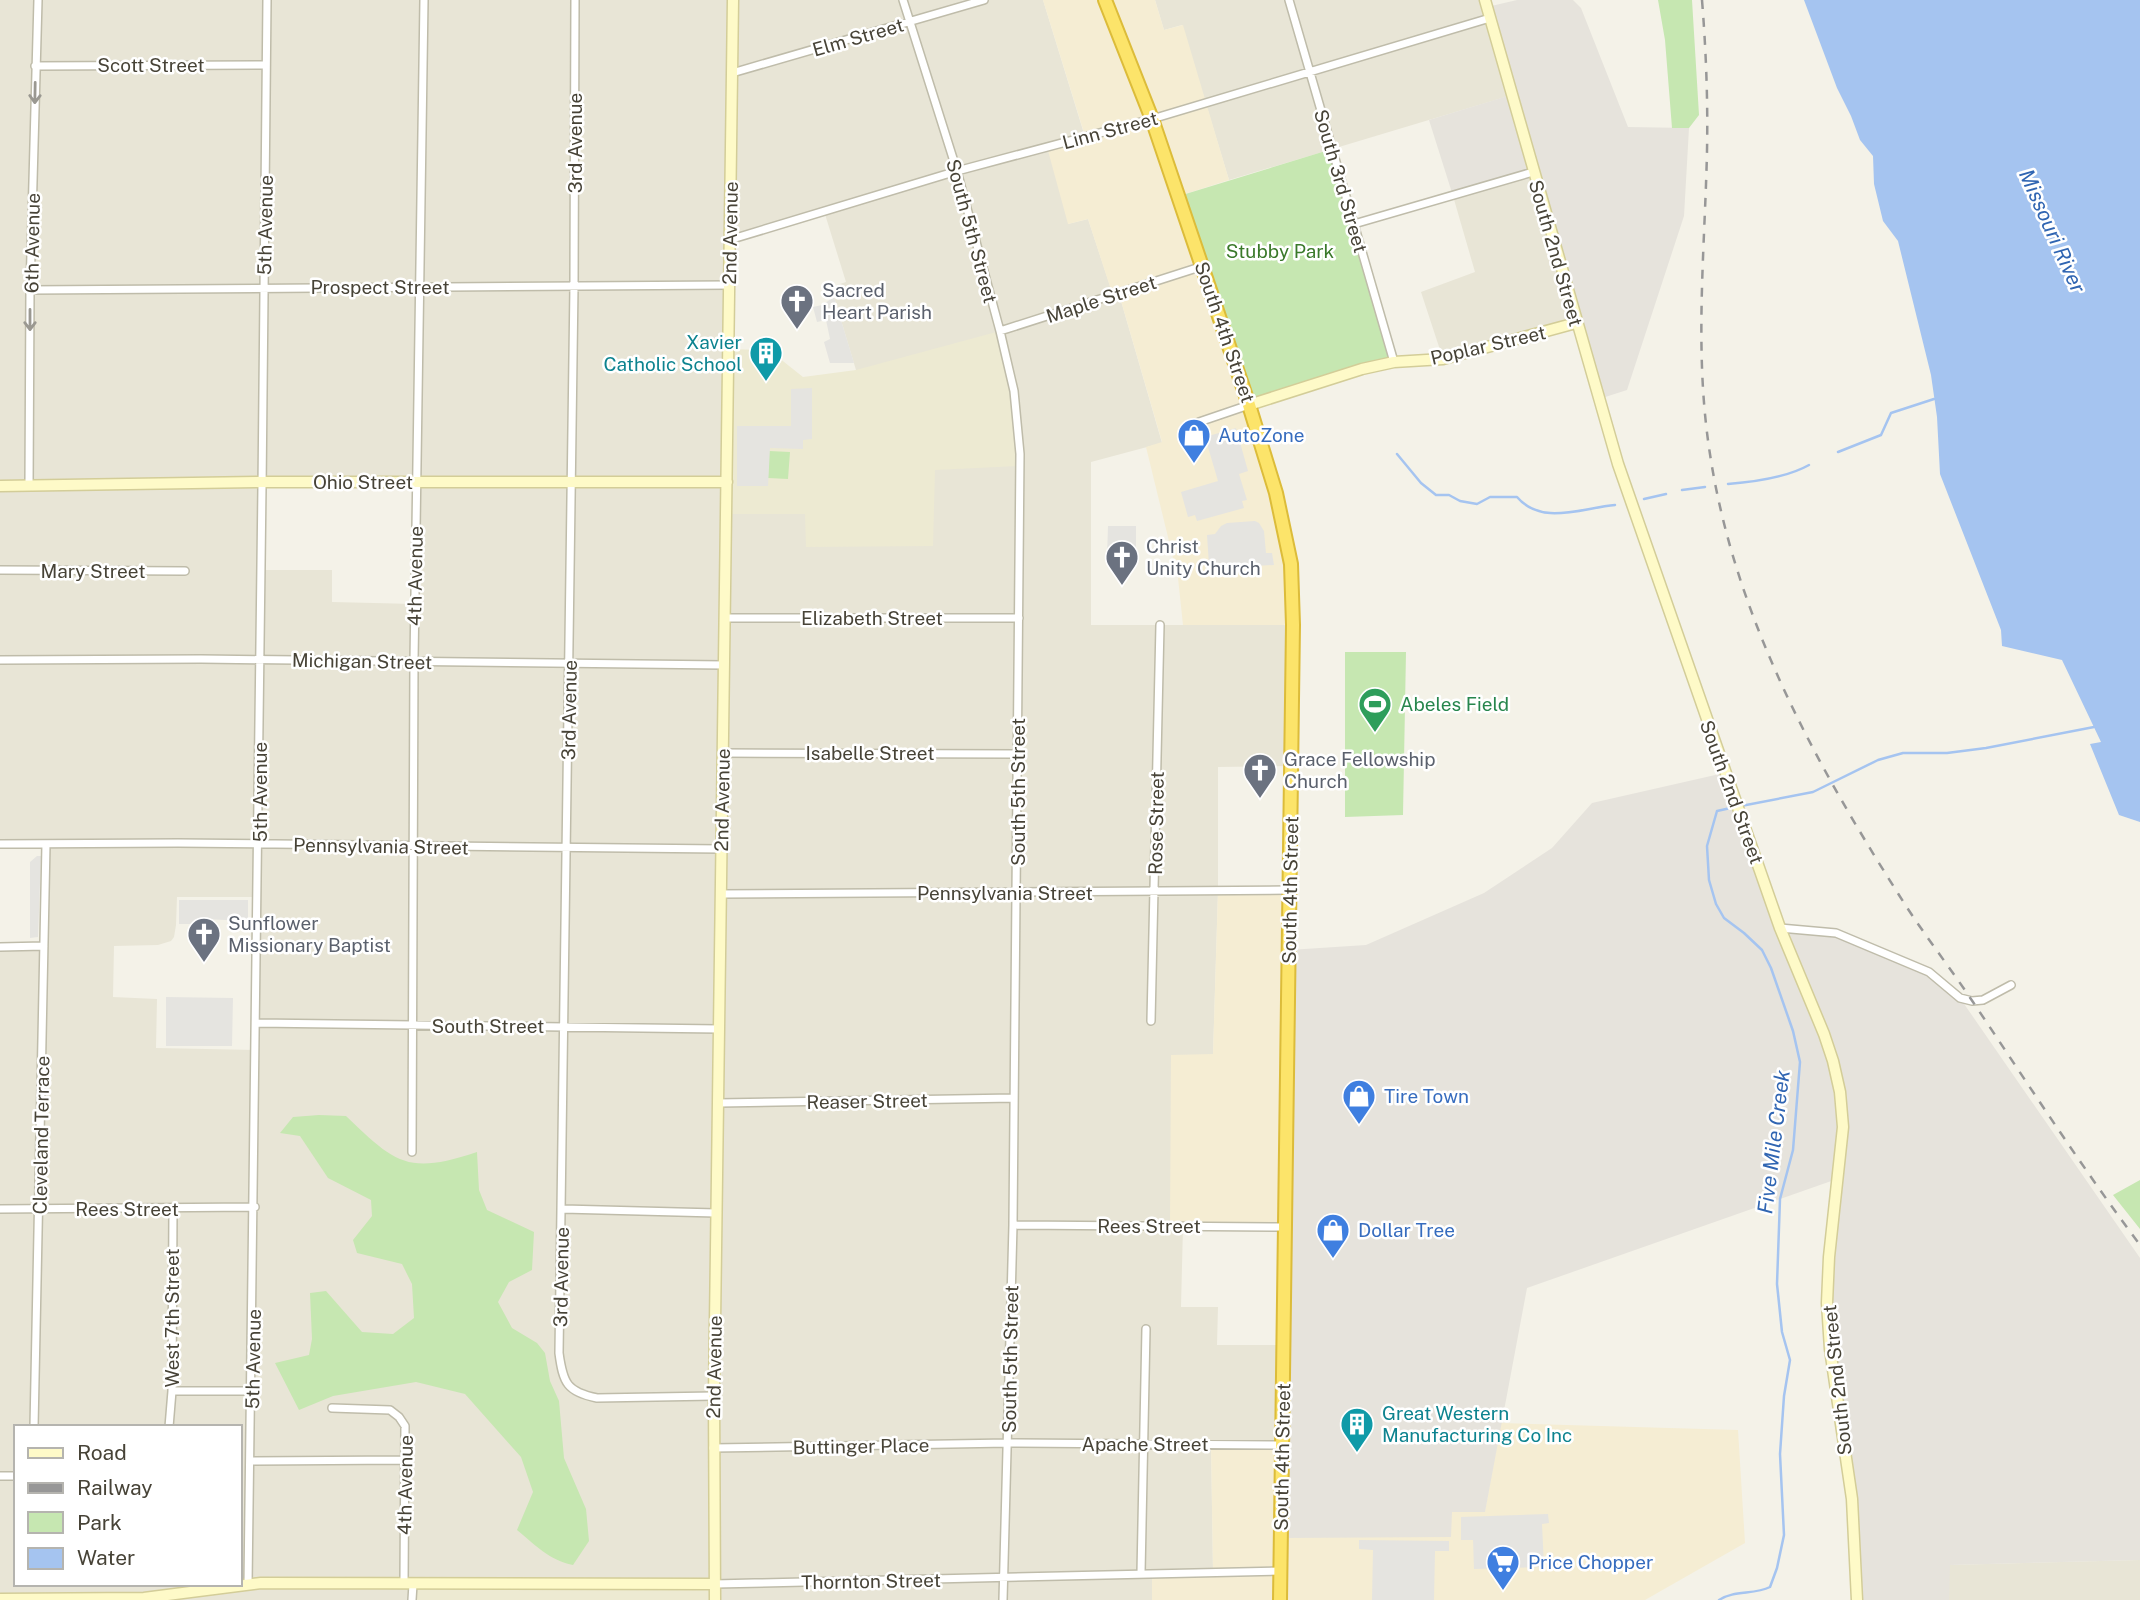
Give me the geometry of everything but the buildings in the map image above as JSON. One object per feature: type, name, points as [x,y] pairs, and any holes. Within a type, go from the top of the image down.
[{"type":"highway","name":"South 4th Street","points":[[1105,0],[1152,119],[1249,405],[1276,493],[1291,564],[1293,625],[1280,1600]]},
{"type":"street","name":"6th Avenue","points":[[29,486],[30,290],[38,0]]},
{"type":"street","name":"5th Avenue","points":[[248,1584],[260,844],[267,0]]},
{"type":"street","name":"4th Avenue","points":[[412,1152],[414,661],[422,287],[424,0]]},
{"type":"street","name":"3rd Avenue","points":[[575,0],[561,1366],[567,1385],[578,1394],[597,1398],[714,1396]]},
{"type":"street","name":"2nd Avenue","points":[[716,1600],[713,1448],[733,0]]},
{"type":"street","name":"South 5th Street","points":[[903,0],[957,171],[1000,331],[1014,391],[1020,454],[1018,893],[1003,1600]]},
{"type":"street","name":"Elm Street","points":[[732,73],[984,0]]},
{"type":"street","name":"South 3rd Street","points":[[1289,0],[1394,362]]},
{"type":"street","name":"South 2nd Street","points":[[1485,0],[1618,464],[1728,785],[1780,928],[1824,1034],[1840,1092],[1843,1127],[1829,1257],[1827,1303],[1830,1349],[1852,1499],[1857,1600]]},
{"type":"street","name":"Linn Street","points":[[729,240],[957,171],[1152,119],[1490,18]]},
{"type":"street","name":"Scott Street","points":[[35,66],[266,65]]},
{"type":"street","points":[[1354,224],[1533,172]]},
{"type":"street","name":"Maple Street","points":[[1000,331],[1203,266]]},
{"type":"street","name":"Prospect Street","points":[[30,290],[729,285]]},
{"type":"street","name":"Poplar Street","points":[[1199,422],[1362,369],[1394,362],[1443,359],[1576,323]]},
{"type":"street","name":"Ohio Street","points":[[0,486],[416,481],[727,482]]},
{"type":"street","name":"Mary Street","points":[[0,570],[185,571]]},
{"type":"street","name":"Elizabeth Street","points":[[725,618],[1019,618]]},
{"type":"street","name":"Rose Street","points":[[1151,1021],[1160,625]]},
{"type":"street","name":"Michigan Street","points":[[0,660],[261,659],[724,665]]},
{"type":"street","name":"Isabelle Street","points":[[723,753],[1018,754]]},
{"type":"street","name":"Pennsylvania Street","points":[[0,844],[721,849]]},
{"type":"street","name":"Cleveland Terrace","points":[[34,1425],[46,844]]},
{"type":"street","name":"Pennsylvania Street","points":[[721,894],[1290,890]]},
{"type":"street","points":[[1780,928],[1836,933],[1929,972],[1960,998],[1983,1000],[2011,985]]},
{"type":"street","points":[[0,947],[44,946]]},
{"type":"street","name":"South Street","points":[[257,1023],[719,1029]]},
{"type":"street","name":"Reaser Street","points":[[719,1103],[1014,1098]]},
{"type":"street","name":"Rees Street","points":[[0,1209],[255,1207]]},
{"type":"street","name":"West 7th Street","points":[[169,1425],[172,1391],[173,1209]]},
{"type":"street","points":[[563,1209],[716,1213]]},
{"type":"street","name":"Rees Street","points":[[1013,1225],[1285,1227]]},
{"type":"street","points":[[1141,1573],[1146,1329]]},
{"type":"street","points":[[172,1391],[253,1391]]},
{"type":"street","name":"4th Avenue","points":[[332,1408],[390,1410],[400,1417],[405,1426],[408,1584],[412,1600]]},
{"type":"street","name":"Apache Street","points":[[1008,1443],[1282,1445]]},
{"type":"street","name":"Buttinger Place","points":[[713,1448],[1008,1443]]},
{"type":"street","points":[[250,1461],[405,1460]]},
{"type":"street","name":"Thornton Street","points":[[242,1585],[715,1584],[1281,1571]]},
{"type":"street","name":"Thornton Street","points":[[0,1599],[165,1599],[237,1586]]},
{"type":"shaded area","points":[[0,0],[1043,0],[1085,137],[1068,224],[1088,219],[1113,295],[1119,294],[1162,443],[1091,462],[1091,625],[1293,625],[1291,766],[1218,767],[1218,891],[1213,1055],[1172,1055],[1183,1226],[1181,1307],[1218,1307],[1217,1345],[1283,1345],[1282,1445],[1211,1444],[1213,1572],[1152,1573],[1152,1600],[0,1600],[0,947],[44,946],[46,844],[0,844]],"holes":[[[824,211],[846,282],[831,287],[856,370],[806,546],[806,514],[727,514],[730,240]],[[262,482],[416,482],[415,604],[332,602],[332,570],[262,570]],[[177,897],[259,897],[256,1050],[156,1048],[157,999],[113,997],[114,946],[158,945],[171,941],[176,925]]]},
{"type":"shaded area","points":[[1043,0],[1155,0],[1164,30],[1183,25],[1229,180],[1179,196],[1276,493],[1293,625],[1183,625],[1178,578],[1146,447],[1162,442],[1119,294],[1113,296],[1088,219],[1068,224],[1047,147],[1085,136]]},
{"type":"shaded area","points":[[1155,0],[1485,0],[1512,95],[1229,180],[1182,25],[1164,30]]},
{"type":"shaded area","points":[[1517,0],[1573,0],[1581,8],[1628,127],[1689,128],[1684,216],[1627,390],[1599,399],[1533,173],[1453,196],[1429,120],[1511,95],[1487,7]]},
{"type":"shaded area","points":[[1533,172],[1576,323],[1443,359],[1421,292],[1475,272],[1453,196]]},
{"type":"shaded area","points":[[834,297],[854,363],[830,363],[824,342],[830,339],[826,320],[817,322],[813,307]]},
{"type":"shaded area","points":[[1000,331],[1014,391],[1020,466],[935,470],[933,546],[806,547],[805,514],[727,514],[728,349],[769,350],[803,377],[856,370]]},
{"type":"shaded area","points":[[812,388],[812,439],[803,440],[803,449],[770,448],[768,486],[737,486],[737,426],[791,426],[791,389]]},
{"type":"shaded area","points":[[1236,428],[1248,471],[1239,474],[1247,500],[1242,501],[1244,508],[1197,521],[1195,515],[1188,517],[1181,492],[1218,481],[1205,437]]},
{"type":"shaded area","points":[[1255,521],[1264,531],[1266,553],[1272,553],[1274,565],[1217,568],[1216,565],[1209,565],[1207,535],[1215,534],[1227,523]]},
{"type":"shaded area","points":[[1108,526],[1136,526],[1136,557],[1107,557]]},
{"type":"shaded area","points":[[1724,773],[1780,928],[1836,933],[1929,972],[1960,998],[2140,1258],[2140,1560],[1950,1565],[1949,1600],[1857,1600],[1827,1303],[1837,1179],[1527,1288],[1485,1512],[1452,1512],[1451,1537],[1281,1538],[1289,950],[1366,945],[1484,893],[1552,848],[1592,803]]},
{"type":"shaded area","points":[[41,856],[38,937],[30,938],[30,862]]},
{"type":"shaded area","points":[[1290,890],[1285,1227],[1170,1226],[1171,1055],[1213,1054],[1218,891]]},
{"type":"shaded area","points":[[179,900],[248,900],[248,921],[203,919],[202,924],[179,924]]},
{"type":"shaded area","points":[[166,997],[233,998],[232,1046],[166,1046]]},
{"type":"shaded area","points":[[1501,1423],[1738,1430],[1745,1543],[1645,1600],[1152,1600],[1152,1573],[1213,1572],[1211,1444],[1282,1445],[1451,1537],[1451,1512],[1485,1511]]},
{"type":"shaded area","points":[[1548,1514],[1549,1523],[1542,1524],[1544,1567],[1474,1569],[1473,1540],[1461,1540],[1461,1517]]},
{"type":"shaded area","points":[[1359,1540],[1449,1541],[1449,1551],[1435,1551],[1434,1600],[1372,1600],[1373,1550],[1359,1549]]},
{"type":"shaded area","points":[[2140,1560],[2140,1600],[1949,1600],[1949,1565]]},
{"type":"shaded area","points":[[413,1584],[715,1584],[715,1600],[412,1600]]},
{"type":"green space","points":[[1658,0],[1692,0],[1699,115],[1689,128],[1672,128],[1665,40]]},
{"type":"green space","name":"Stubby Park","points":[[1332,149],[1394,362],[1249,405],[1179,196]]},
{"type":"green space","points":[[769,451],[790,452],[788,479],[768,478]]},
{"type":"green space","name":"Abeles Field","points":[[1345,652],[1406,652],[1403,815],[1345,817]]},
{"type":"green space","points":[[346,1116],[378,1145],[404,1161],[434,1163],[477,1152],[479,1190],[487,1210],[534,1232],[532,1270],[509,1282],[498,1302],[512,1328],[537,1343],[545,1353],[550,1381],[559,1401],[564,1458],[586,1509],[589,1541],[573,1565],[549,1556],[517,1530],[533,1492],[521,1457],[465,1394],[416,1382],[333,1396],[299,1410],[275,1363],[309,1355],[312,1339],[310,1293],[326,1291],[362,1332],[393,1334],[414,1318],[412,1284],[402,1264],[357,1253],[353,1240],[372,1216],[371,1200],[328,1178],[300,1136],[280,1133],[293,1117]]},
{"type":"green space","points":[[2140,1180],[2140,1229],[2113,1195]]},
{"type":"water","name":"Missouri River","points":[[1804,0],[2140,0],[2140,822],[2119,815],[2090,744],[2101,742],[2062,660],[2002,646],[2001,630],[1940,474],[1937,417],[1931,375],[1898,241],[1883,221],[1874,184],[1873,156],[1860,140],[1837,88]]},
{"type":"waterway","points":[[1838,452],[1881,435],[1891,413],[1934,399]]},
{"type":"waterway","points":[[1397,454],[1421,483],[1436,495],[1449,495],[1460,501],[1477,504],[1490,497],[1517,497],[1527,506],[1550,513],[1615,505]]},
{"type":"waterway","points":[[1728,484],[1759,481],[1809,465]]},
{"type":"waterway","points":[[1682,490],[1705,487]]},
{"type":"waterway","points":[[1644,499],[1666,494]]},
{"type":"waterway","name":"Five Mile Creek","points":[[1741,806],[1813,792],[1878,760],[1903,753],[1947,753],[1986,748],[2094,727]]},
{"type":"waterway","name":"Five Mile Creek","points":[[1719,1600],[1770,1587],[1784,1535],[1780,1454],[1784,1396],[1790,1360],[1782,1332],[1777,1284],[1780,1199],[1793,1150],[1800,1062],[1793,1031],[1771,968],[1762,950],[1724,918],[1716,904],[1709,880],[1707,846],[1717,811],[1735,807]]},
{"type":"railway","points":[[1702,0],[1707,113],[1701,322],[1703,390],[1716,488],[1731,550],[1751,611],[1803,728],[1865,840],[1917,922],[2140,1245]]},
{"type":"place","name":"Sacred Heart Parish","points":[[797,331]]},
{"type":"place","name":"Xavier Catholic School","points":[[766,383]]},
{"type":"place","name":"AutoZone","points":[[1194,465]]},
{"type":"place","name":"Christ Unity Church","points":[[1122,587]]},
{"type":"place","name":"Abeles Field","points":[[1375,734]]},
{"type":"place","name":"Grace Fellowship Church","points":[[1260,800]]},
{"type":"place","name":"Sunflower Missionary Baptist","points":[[204,964]]},
{"type":"place","name":"Tire Town","points":[[1359,1126]]},
{"type":"place","name":"Dollar Tree","points":[[1333,1260]]},
{"type":"place","name":"Great Western Manufacturing Co Inc","points":[[1357,1454]]},
{"type":"place","name":"Price Chopper","points":[[1503,1592]]}]
